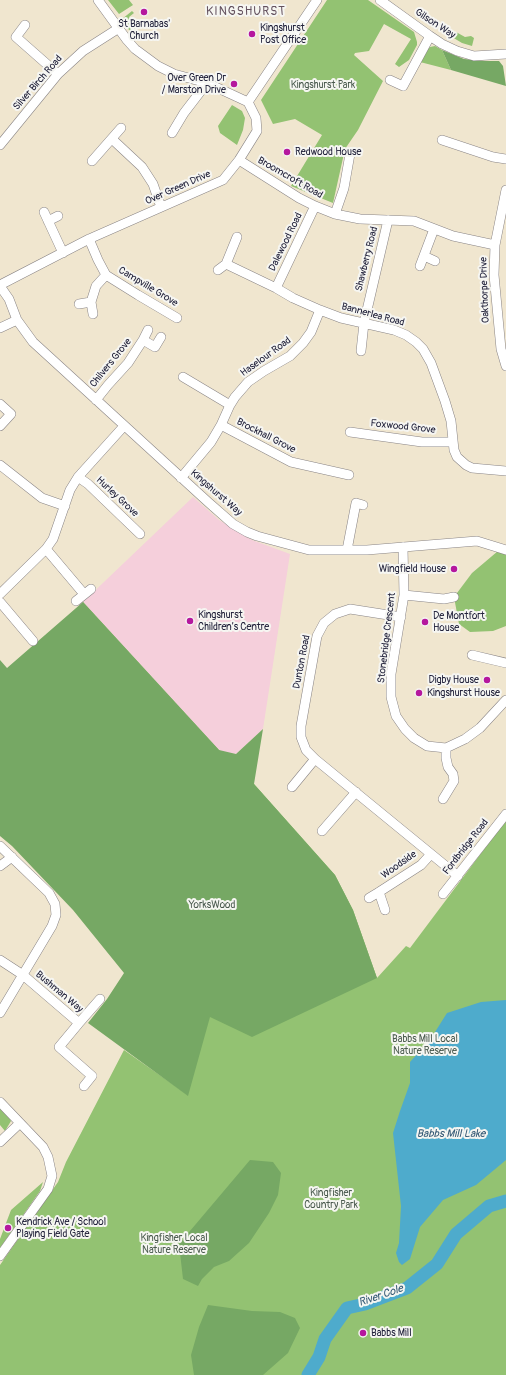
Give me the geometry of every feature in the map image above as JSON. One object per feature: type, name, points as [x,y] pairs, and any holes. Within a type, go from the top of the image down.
[{"type":"street","points":[[98,0],[135,49],[158,66],[174,74],[207,83],[248,102],[316,0]]},
{"type":"street","name":"Gilson Way","points":[[380,0],[442,44],[457,51],[474,56],[506,54]]},
{"type":"street","points":[[25,25],[16,37],[58,74]]},
{"type":"street","name":"Silver Birch Road","points":[[0,145],[58,74],[83,51],[119,28]]},
{"type":"street","points":[[390,80],[403,86],[430,36]]},
{"type":"street","points":[[172,133],[207,83]]},
{"type":"street","name":"Over Green Drive","points":[[0,285],[89,239],[224,180],[239,160],[257,131],[256,118],[248,102]]},
{"type":"street","points":[[92,161],[121,128]]},
{"type":"street","points":[[112,140],[142,167],[153,184],[161,207]]},
{"type":"street","points":[[442,140],[494,157],[506,159]]},
{"type":"street","points":[[335,214],[344,188],[350,154]]},
{"type":"street","name":"Broomcroft Road","points":[[239,160],[299,198],[335,214],[360,219],[414,221],[453,236],[495,245]]},
{"type":"street","name":"Oakthorpe Drive","points":[[506,190],[495,245],[494,275],[497,320],[501,349],[506,366]]},
{"type":"street","name":"Dalewood Road","points":[[276,288],[315,206]]},
{"type":"street","points":[[44,212],[63,253]]},
{"type":"street","points":[[48,221],[58,216]]},
{"type":"street","name":"Shawberry Road","points":[[361,351],[364,323],[388,220]]},
{"type":"street","points":[[420,266],[434,229]]},
{"type":"street","name":"Campville Grove","points":[[89,239],[106,275],[178,318]]},
{"type":"street","points":[[218,270],[226,264],[234,240]]},
{"type":"street","points":[[424,256],[435,261]]},
{"type":"street","name":"Bannerlea Road","points":[[226,264],[320,310],[341,318],[394,330],[406,335],[423,349],[431,363],[446,401],[457,457],[472,468],[506,471]]},
{"type":"street","name":"Campville Grove","points":[[92,314],[91,302],[96,286],[106,275]]},
{"type":"street","name":"Kingshurst Way","points":[[0,285],[9,299],[17,320],[33,342],[233,524],[257,536],[309,550],[347,550],[477,541],[506,549]]},
{"type":"street","points":[[79,304],[91,302]]},
{"type":"street","name":"Haselour Road","points":[[181,478],[211,442],[221,425],[230,404],[248,382],[290,356],[303,344],[311,332],[320,310]]},
{"type":"street","points":[[0,328],[17,320]]},
{"type":"street","name":"Chilvers Grove","points":[[96,400],[128,363],[148,330]]},
{"type":"street","name":"Chilvers Grove","points":[[143,340],[155,347],[161,337]]},
{"type":"street","points":[[184,377],[230,404]]},
{"type":"street","points":[[0,404],[10,414],[0,426]]},
{"type":"street","name":"Brockhall Grove","points":[[221,425],[291,462],[349,475]]},
{"type":"street","points":[[0,594],[46,548],[53,539],[70,490],[78,477],[124,426]]},
{"type":"street","name":"Foxwood Grove","points":[[350,432],[422,442],[453,442]]},
{"type":"street","points":[[0,465],[42,498],[65,506]]},
{"type":"street","name":"Hurley Grove","points":[[78,477],[88,484],[140,534]]},
{"type":"street","points":[[347,550],[356,503],[363,504]]},
{"type":"street","name":"Stonebridge Crescent","points":[[403,547],[404,595],[391,674],[391,697],[396,716],[405,729],[414,738],[427,746],[446,748],[465,740],[480,728],[506,700]]},
{"type":"street","points":[[46,548],[88,592],[76,601]]},
{"type":"street","points":[[404,595],[444,599],[454,597]]},
{"type":"street","points":[[0,602],[33,641]]},
{"type":"street","name":"Dunton Road","points":[[401,617],[350,609],[335,614],[324,623],[317,636],[301,726],[301,737],[306,750],[315,758],[458,876]]},
{"type":"street","points":[[472,655],[506,663]]},
{"type":"street","points":[[443,799],[454,781],[453,774],[448,767],[446,748]]},
{"type":"street","points":[[292,787],[315,758]]},
{"type":"street","points":[[322,831],[356,792]]},
{"type":"street","name":"Fordbridge Road","points":[[443,894],[506,814]]},
{"type":"street","points":[[0,846],[49,893],[55,904],[56,915],[52,926],[0,1013]]},
{"type":"street","name":"Woodside","points":[[369,898],[421,864],[431,854]]},
{"type":"street","points":[[0,866],[12,856]]},
{"type":"street","name":"Woodside","points":[[379,892],[385,910]]},
{"type":"street","name":"Bushman Way","points":[[0,960],[23,975],[79,1023],[100,999]]},
{"type":"street","points":[[79,1023],[59,1046],[92,1076],[84,1086]]},
{"type":"street","points":[[0,1102],[43,1147],[48,1157],[52,1176],[48,1189],[0,1256]]},
{"type":"street","points":[[0,1142],[20,1123]]},
{"type":"shaded area","name":"Kingshurst Children’s Centre","points":[[193,497],[219,520],[252,540],[290,554],[263,729],[236,754],[219,751],[83,602]]},
{"type":"green space","points":[[108,0],[129,0],[133,5],[119,14]]},
{"type":"green space","name":"Kingshurst Park","points":[[327,0],[368,0],[414,32],[417,42],[417,45],[409,60],[399,67],[395,64],[411,39],[384,24],[369,51],[355,53],[354,55],[383,81],[358,130],[345,149],[333,203],[291,186],[322,135],[295,119],[273,124],[261,100]]},
{"type":"green space","points":[[132,11],[134,13],[129,17],[136,27],[131,33],[122,19]]},
{"type":"green space","points":[[456,32],[465,37],[471,36],[474,38],[472,46],[462,43],[452,37]]},
{"type":"green space","points":[[435,46],[442,50],[451,70],[420,62],[425,51],[430,47]]},
{"type":"green space","points":[[442,50],[464,59],[499,61],[503,66],[506,86],[451,70]]},
{"type":"green space","points":[[232,105],[242,111],[245,118],[243,130],[237,145],[220,133],[218,126]]},
{"type":"green space","points":[[506,550],[506,626],[493,631],[470,632],[459,624],[454,597],[472,573],[498,551]]},
{"type":"green space","name":"Kingfisher Country Park","points":[[83,602],[219,750],[254,784],[335,875],[353,910],[377,978],[406,946],[410,948],[506,820],[506,1375],[0,1375],[0,1265],[58,1182],[66,1162],[124,1050],[188,1095],[36,650]]},
{"type":"green space","name":"YorksWood","points":[[83,602],[219,750],[236,754],[263,729],[254,784],[335,875],[353,910],[377,978],[252,1037],[210,1017],[188,1096],[88,1023],[107,999],[124,973],[73,910],[12,846],[0,836],[0,660],[7,668]]},
{"type":"green space","points":[[0,1108],[11,1121],[5,1131],[0,1125]]},
{"type":"green space","points":[[250,1160],[273,1162],[281,1173],[278,1195],[269,1213],[249,1243],[229,1261],[214,1267],[202,1279],[198,1286],[183,1279],[179,1244]]},
{"type":"green space","points":[[43,1182],[40,1191],[0,1248],[0,1239],[11,1210]]},
{"type":"green space","points":[[208,1305],[252,1311],[280,1312],[295,1318],[300,1328],[288,1353],[263,1375],[194,1375],[191,1355],[199,1327]]},
{"type":"water","name":"Babbs Mill Lake","points":[[506,1000],[506,1160],[476,1185],[443,1200],[420,1227],[410,1259],[402,1265],[399,1262],[396,1253],[399,1243],[401,1206],[393,1133],[410,1083],[410,1062],[430,1040],[447,1013],[481,1002]]},
{"type":"waterway","name":"River Cole","points":[[308,1375],[319,1357],[325,1339],[347,1308],[365,1304],[407,1288],[437,1264],[456,1234],[489,1206],[506,1201]]},
{"type":"place","name":"St Barnabas' Church","points":[[144,12]]},
{"type":"place","name":"Kingshurst Post Office","points":[[252,34]]},
{"type":"place","name":"Over Green Dr / Marston Drive","points":[[234,84]]},
{"type":"place","name":"Redwood House","points":[[287,152]]},
{"type":"place","name":"Wingfield House","points":[[454,569]]},
{"type":"place","name":"Kingshurst Children’s Centre","points":[[190,621]]},
{"type":"place","name":"De Montfort House","points":[[425,622]]},
{"type":"place","name":"Digby House","points":[[487,680]]},
{"type":"place","name":"Kingshurst House","points":[[419,693]]},
{"type":"place","name":"Kendrick Ave / School Playing Field Gate","points":[[8,1228]]},
{"type":"place","name":"Babbs Mill","points":[[363,1333]]},
{"type":"district","name":"KINGSHURST","points":[[246,12]]},
{"type":"park label","name":"Babbs Mill Local Nature Reserve","points":[[425,1044]]},
{"type":"park label","name":"Kingfisher Local Nature Reserve","points":[[174,1244]]}]
